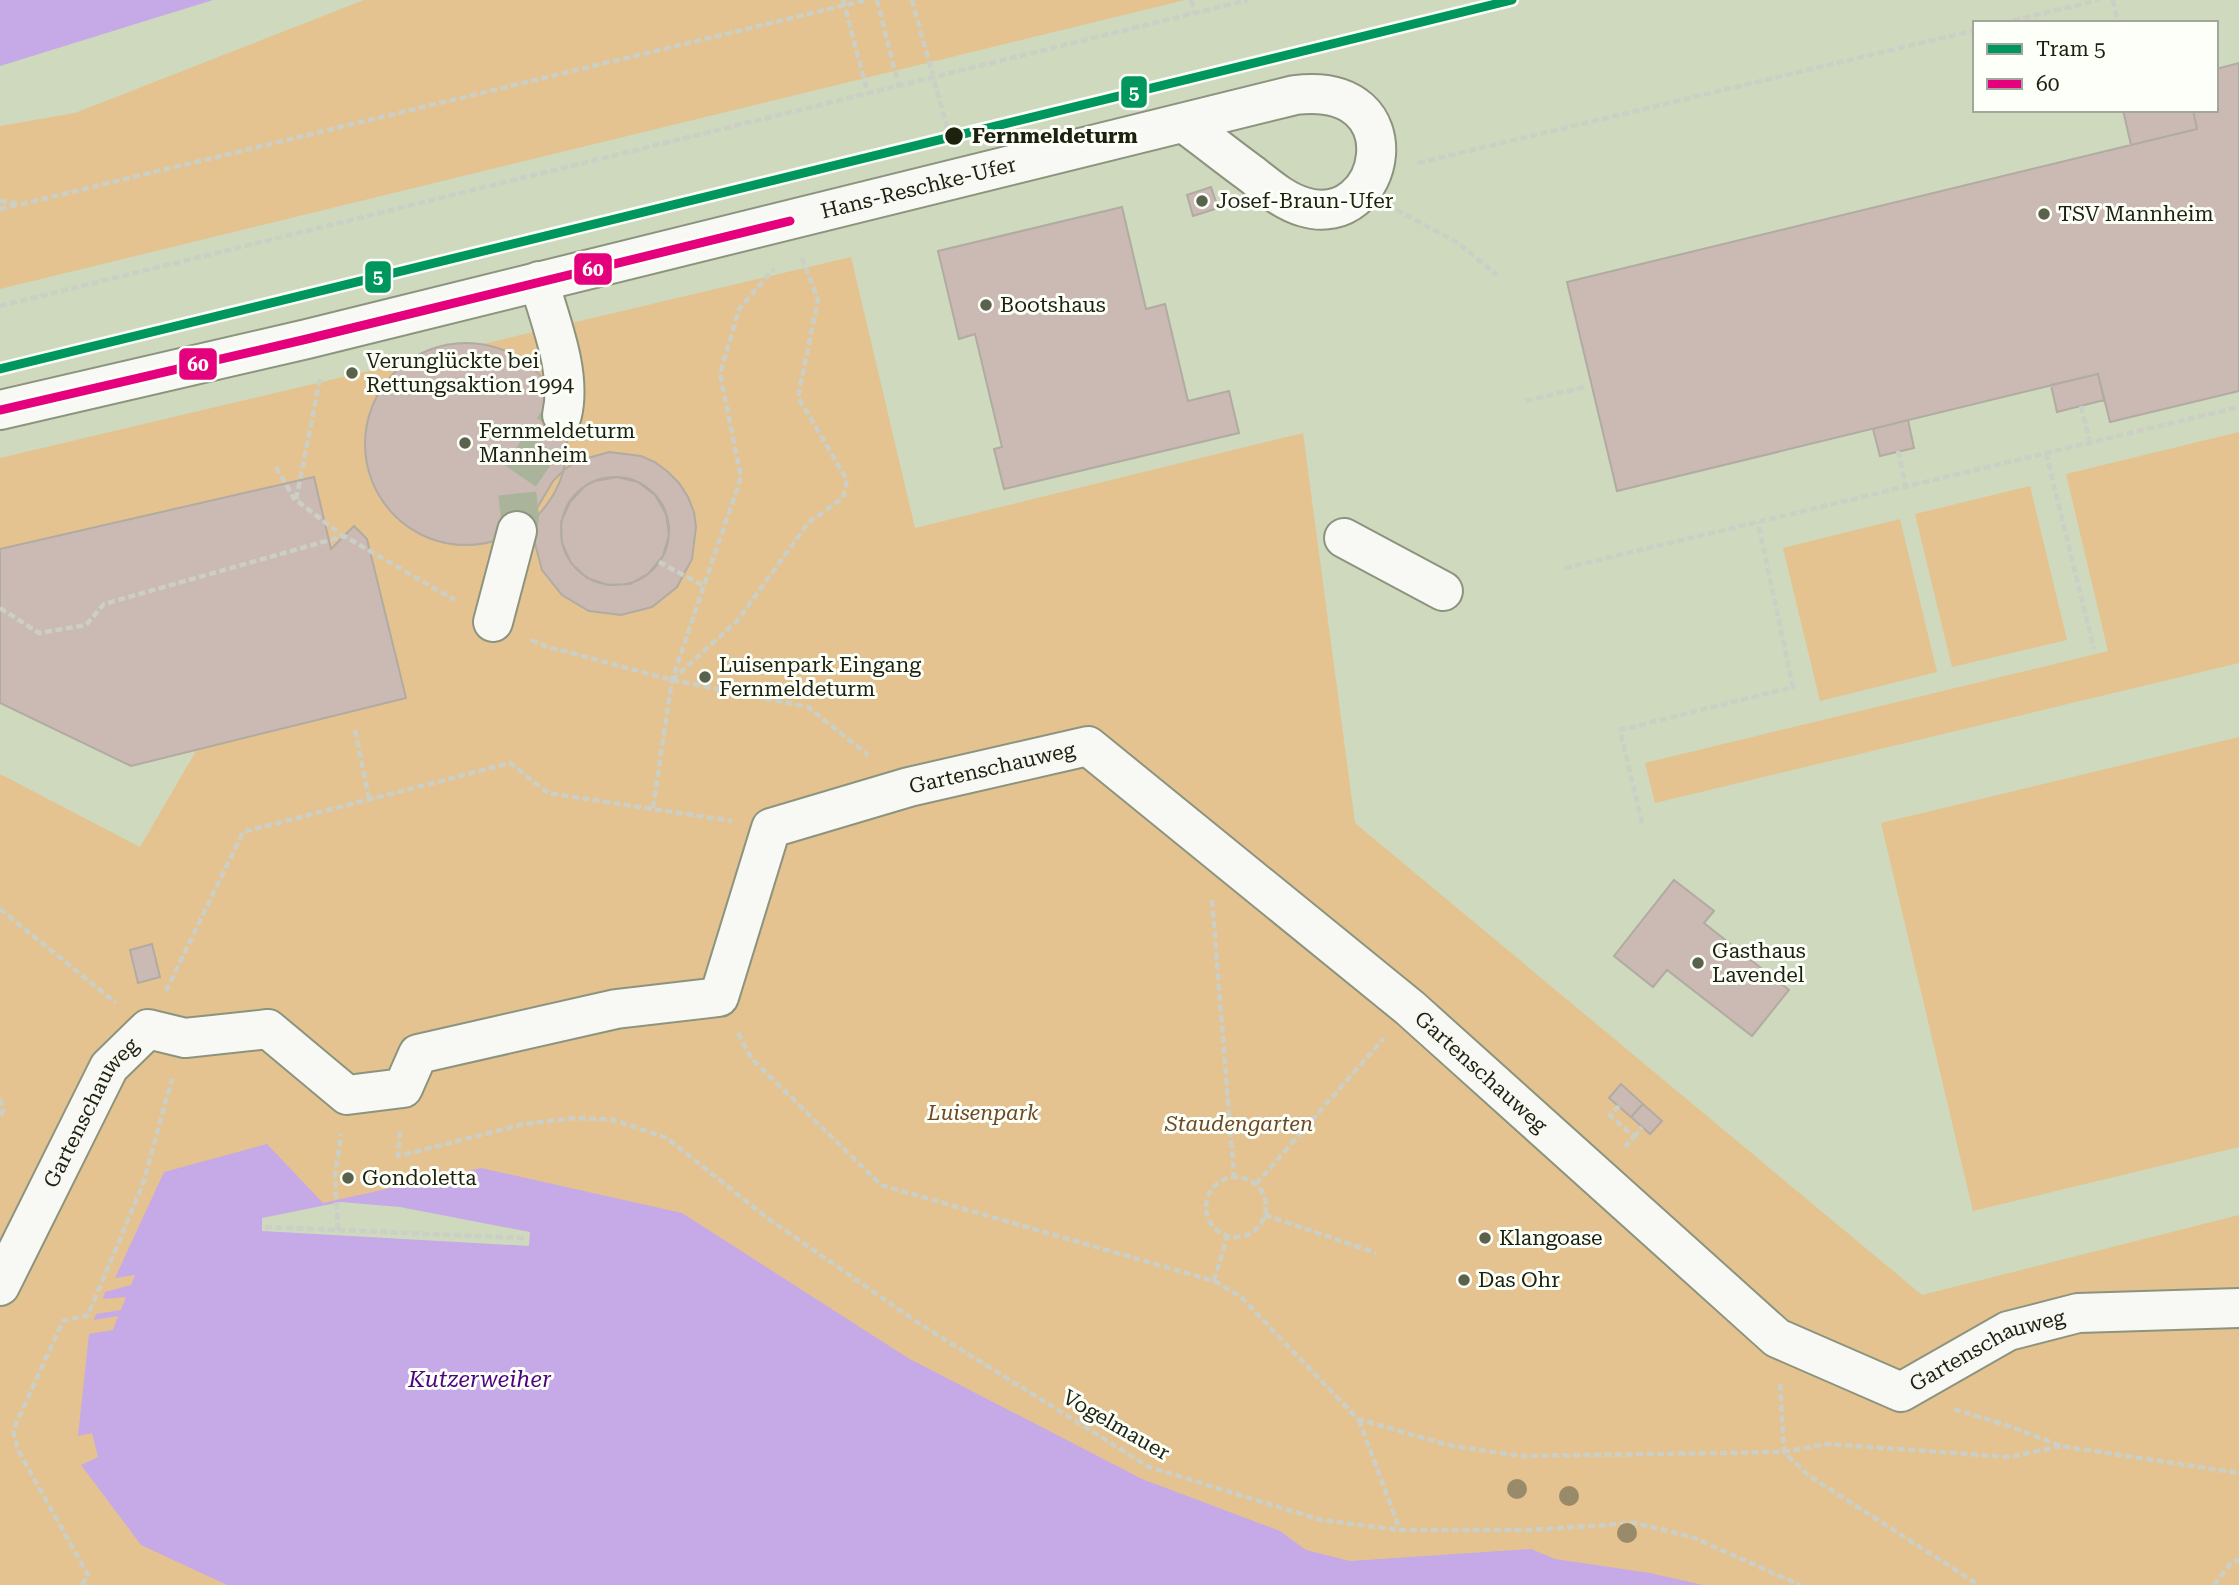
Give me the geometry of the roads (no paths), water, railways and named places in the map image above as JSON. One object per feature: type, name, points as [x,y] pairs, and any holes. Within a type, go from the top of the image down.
[{"type":"street","name":"Hans-Reschke-Ufer","points":[[0,410],[314,356],[539,281],[1295,95],[1333,95],[1359,110],[1373,129],[1377,159],[1367,182],[1348,202],[1337,207],[1313,209],[1280,196],[1185,124]]},
{"type":"street","points":[[539,281],[560,359],[566,398],[562,415]]},
{"type":"street","points":[[493,622],[517,531]]},
{"type":"street","points":[[1344,538],[1443,591]]},
{"type":"street","name":"Gartenschauweg","points":[[0,1286],[109,1067],[148,1029],[185,1038],[268,1029],[348,1096],[403,1088],[418,1054],[616,1009],[719,997],[771,828],[909,787],[1088,746],[1410,1008],[1777,1338],[1900,1392],[2008,1331],[2078,1313],[2239,1308]]},
{"type":"water","points":[[0,0],[213,0],[0,66]]},
{"type":"water","name":"Kutzerweiher","points":[[267,1144],[323,1203],[481,1168],[682,1213],[908,1358],[1142,1479],[1280,1531],[1306,1550],[1350,1561],[1531,1549],[1555,1559],[1650,1573],[1703,1585],[227,1585],[141,1545],[81,1465],[98,1457],[92,1433],[78,1436],[89,1334],[113,1330],[118,1316],[94,1320],[96,1314],[121,1310],[126,1297],[103,1299],[105,1292],[131,1285],[135,1275],[115,1278],[164,1172]]},
{"type":"tunnel","points":[[517,531],[520,518],[516,482],[562,415]]},
{"type":"tram line","name":"5","points":[[0,369],[1512,0]]},
{"type":"place","name":"Fernmeldeturm","points":[[954,136]]},
{"type":"place","name":"Josef-Braun-Ufer","points":[[1202,201]]},
{"type":"place","name":"TSV Mannheim","points":[[2044,214]]},
{"type":"place","name":"Bootshaus","points":[[986,305]]},
{"type":"place","name":"Verunglückte bei Rettungsaktion 1994","points":[[352,373]]},
{"type":"place","name":"Fernmeldeturm Mannheim","points":[[465,443]]},
{"type":"place","name":"Luisenpark Eingang Fernmeldeturm","points":[[705,677]]},
{"type":"place","name":"Gasthaus Lavendel","points":[[1698,963]]},
{"type":"place","name":"Gondoletta","points":[[348,1178]]},
{"type":"place","name":"Klangoase","points":[[1485,1238]]},
{"type":"place","name":"Das Ohr","points":[[1464,1280]]},
{"type":"park label","name":"Luisenpark","points":[[983,1113]]},
{"type":"park label","name":"Staudengarten","points":[[1239,1124]]}]
